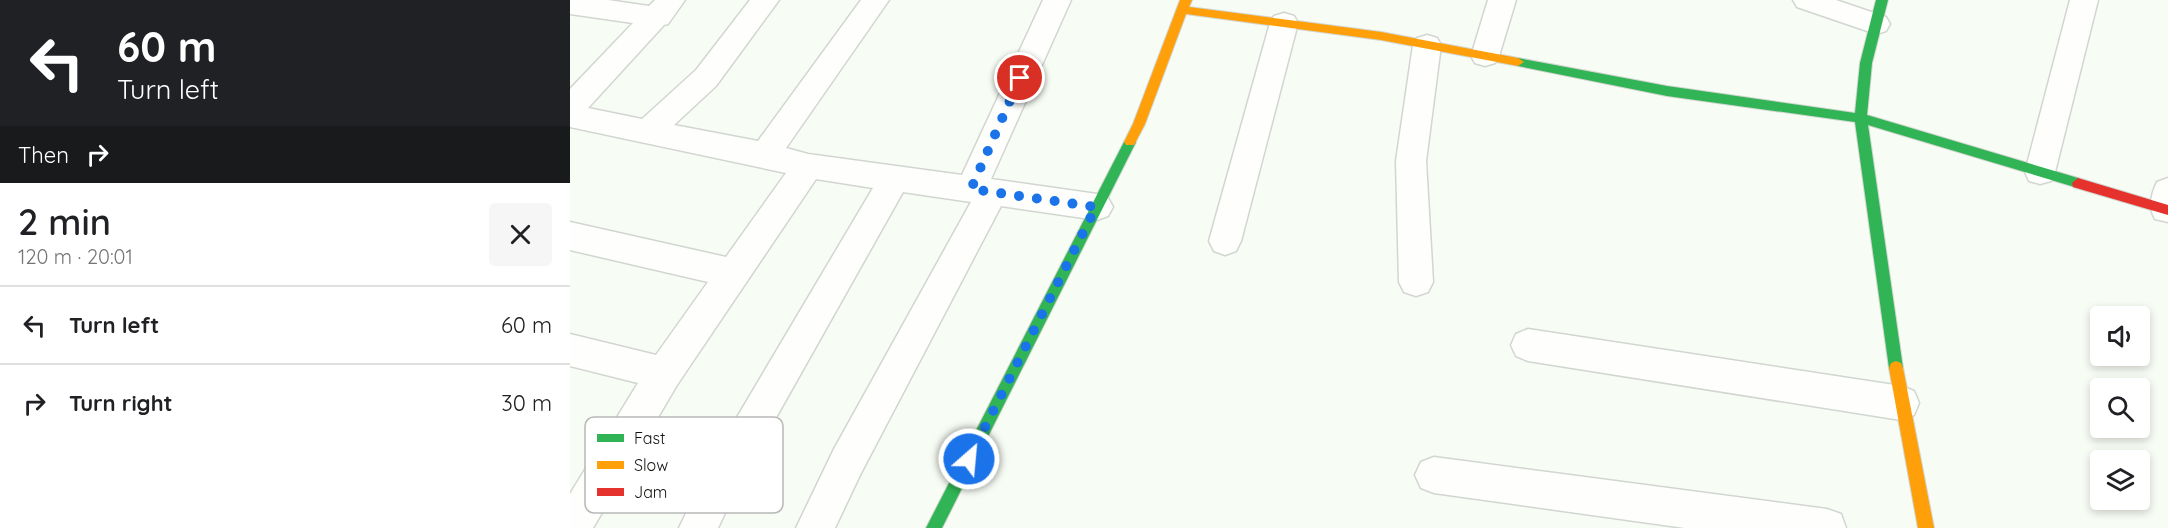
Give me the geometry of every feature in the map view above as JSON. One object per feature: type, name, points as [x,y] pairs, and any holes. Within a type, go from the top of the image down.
[{"type":"street","points":[[648,131],[706,78],[765,0]]},
{"type":"street","points":[[765,155],[875,0]]},
{"type":"street","points":[[815,528],[982,190],[1058,0]]},
{"type":"street","points":[[1485,56],[1502,0]]},
{"type":"street","points":[[1807,0],[1879,12],[1866,63],[1861,118],[1901,403],[1926,528]]},
{"type":"street","points":[[2040,172],[2085,0]]},
{"type":"street","points":[[570,4],[665,8]]},
{"type":"street","points":[[934,528],[1138,124],[1184,5],[1284,23],[1381,36],[1667,91],[1861,118],[2040,172],[2167,204]]},
{"type":"street","points":[[570,108],[665,8]]},
{"type":"street","points":[[1225,241],[1284,23]]},
{"type":"street","points":[[1416,282],[1411,160],[1427,45]]},
{"type":"street","points":[[570,116],[765,155],[808,166],[1096,207]]},
{"type":"street","points":[[638,417],[731,273],[808,166]]},
{"type":"street","points":[[757,417],[896,177]]},
{"type":"street","points":[[570,236],[731,273]]},
{"type":"street","points":[[1528,345],[1901,403]]},
{"type":"street","points":[[570,350],[664,373]]},
{"type":"street","points":[[1434,475],[1827,528]]},
{"type":"street","points":[[571,528],[585,505]]},
{"type":"street","points":[[698,528],[705,513]]},
{"type":"traffic: fast","points":[[1882,0],[1866,63],[1861,118],[1896,368]]},
{"type":"traffic: fast","points":[[1518,62],[1667,91],[1861,118],[2078,183]]},
{"type":"traffic: fast","points":[[934,528],[1130,142]]},
{"type":"traffic: slow","points":[[1130,142],[1186,0]]},
{"type":"traffic: slow","points":[[1182,10],[1381,36],[1518,62]]},
{"type":"traffic: slow","points":[[1896,368],[1926,528]]},
{"type":"traffic: jam","points":[[2078,183],[2168,210]]},
{"type":"route","points":[[969,459],[1096,207],[971,189],[1020,78]]}]
